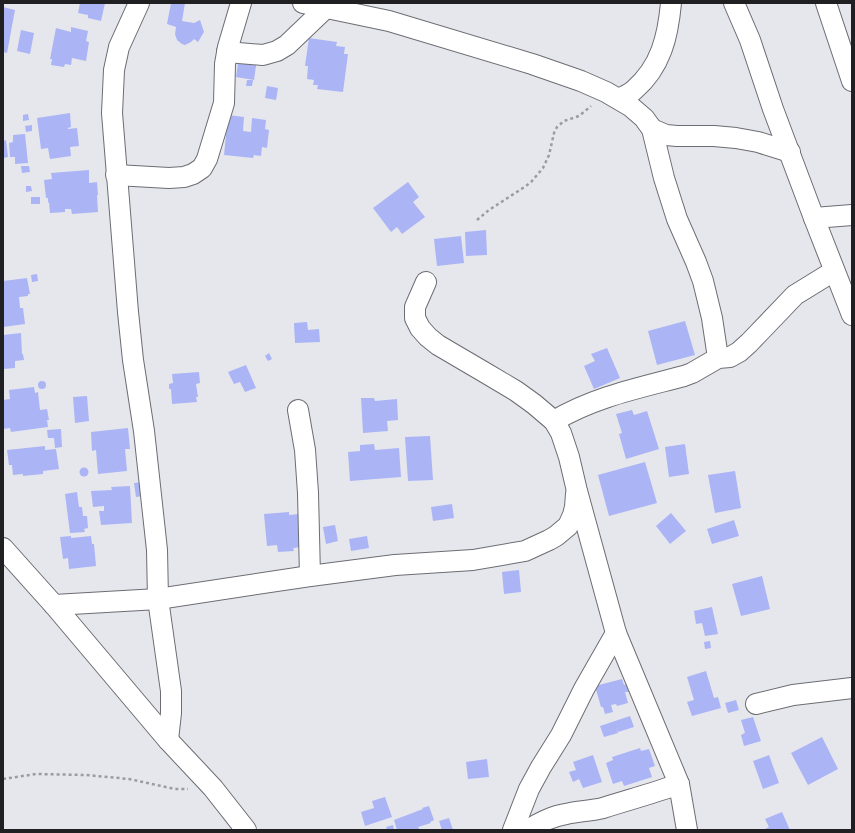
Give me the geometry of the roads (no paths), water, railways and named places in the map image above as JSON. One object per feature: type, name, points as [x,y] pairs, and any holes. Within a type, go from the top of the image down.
[{"type":"street","points":[[139,3],[119,47],[114,70],[112,113],[128,312],[133,360],[144,431],[157,550],[158,599],[162,637],[171,691],[171,713],[168,740]]},
{"type":"street","points":[[116,174],[169,178],[184,177],[193,174],[202,168],[207,159],[224,103],[225,64],[227,52],[241,3]]},
{"type":"street","points":[[303,3],[328,6],[389,21],[532,64],[581,81],[630,106],[644,118],[652,129],[676,219],[703,281],[712,318],[718,358]]},
{"type":"street","points":[[378,3],[389,21]]},
{"type":"street","points":[[612,96],[633,91],[645,80],[658,59],[668,30],[671,3]]},
{"type":"street","points":[[734,3],[750,40],[773,109],[852,316]]},
{"type":"street","points":[[826,3],[845,33],[852,81]]},
{"type":"street","points":[[227,52],[263,55],[278,51],[287,45],[328,6]]},
{"type":"street","points":[[652,129],[666,135],[736,138],[758,142],[790,152]]},
{"type":"street","points":[[814,218],[852,215]]},
{"type":"street","points":[[554,421],[604,398],[684,376],[718,358],[730,357],[739,352],[749,343],[795,295],[834,271]]},
{"type":"street","points":[[426,282],[415,307],[415,318],[420,328],[428,337],[438,345],[516,391],[534,404],[558,426],[564,439],[616,633],[679,784],[681,829]]},
{"type":"street","points":[[298,410],[305,450],[310,576]]},
{"type":"street","points":[[54,605],[158,599],[310,576],[395,565],[473,560],[525,551],[550,540],[568,526],[575,507],[577,491]]},
{"type":"street","points":[[3,548],[54,605],[168,740],[213,788],[246,830]]},
{"type":"street","points":[[514,830],[529,789],[616,633]]},
{"type":"street","points":[[756,704],[793,695],[852,688]]},
{"type":"street","points":[[527,830],[543,821],[565,814],[602,808],[679,784]]}]
